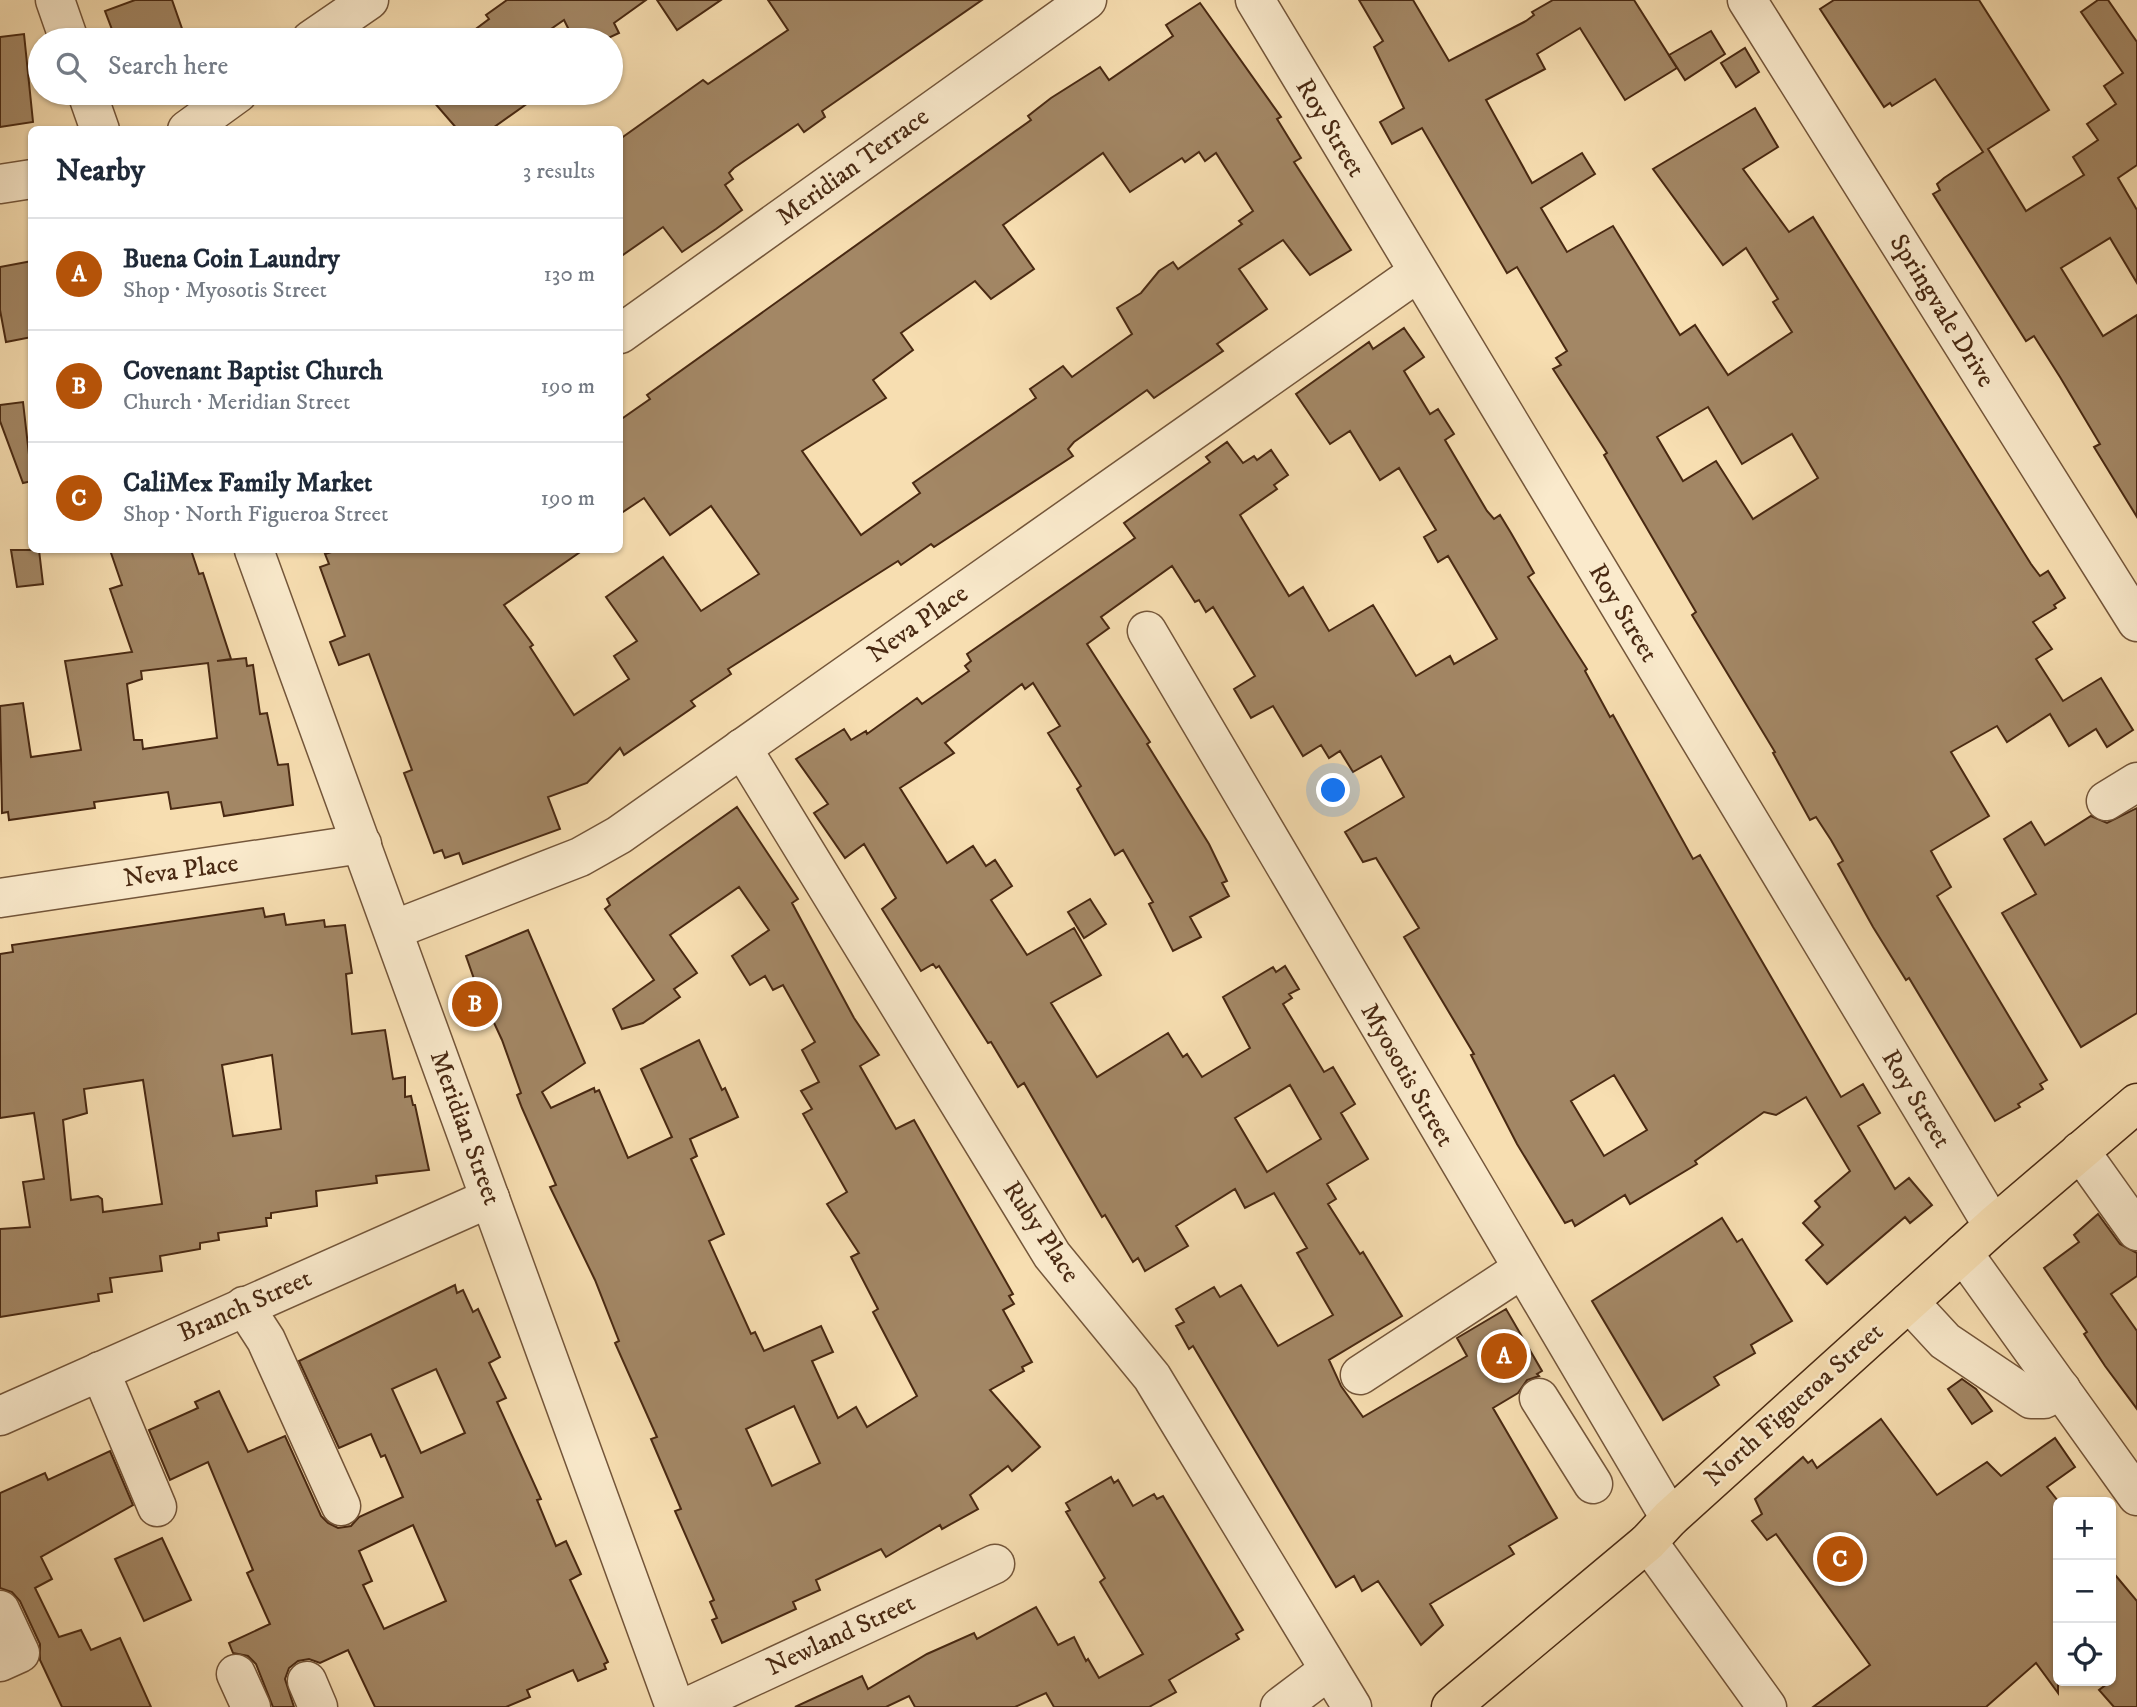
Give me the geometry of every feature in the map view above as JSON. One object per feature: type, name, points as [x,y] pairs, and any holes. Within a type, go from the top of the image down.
[{"type":"main road","name":"North Figueroa Street","points":[[1451,1707],[1659,1530],[1993,1226],[2137,1103]]},
{"type":"street","points":[[55,0],[65,28]]},
{"type":"street","name":"Meridian Terrace","points":[[623,332],[1087,0]]},
{"type":"street","name":"Roy Street","points":[[1255,0],[1993,1226]]},
{"type":"street","name":"Springvale Drive","points":[[1747,0],[2137,622]]},
{"type":"street","points":[[91,105],[99,126]]},
{"type":"street","points":[[193,126],[221,105]]},
{"type":"street","points":[[0,184],[28,179]]},
{"type":"street","name":"Neva Place","points":[[393,930],[580,857],[620,835],[1417,273]]},
{"type":"street","name":"Meridian Street","points":[[255,553],[675,1707]]},
{"type":"street","name":"Myosotis Street","points":[[1147,631],[1599,1400],[1659,1530],[1767,1707]]},
{"type":"street","name":"Ruby Place","points":[[742,748],[1052,1255],[1152,1377],[1352,1707]]},
{"type":"street","name":"Neva Place","points":[[0,898],[362,844]]},
{"type":"street","points":[[2080,1152],[2137,1231]]},
{"type":"street","name":"Branch Street","points":[[0,1416],[490,1198]]},
{"type":"street","points":[[1963,1253],[2137,1496]]},
{"type":"street","points":[[1360,1376],[1522,1269]]},
{"type":"street","points":[[1909,1302],[1945,1341],[2031,1399],[2044,1399],[2060,1389]]},
{"type":"street","points":[[244,1306],[266,1340],[341,1506]]},
{"type":"street","points":[[100,1371],[158,1507]]},
{"type":"street","points":[[1593,1484],[1548,1412],[1599,1400]]},
{"type":"street","name":"Newland Street","points":[[687,1707],[995,1564]]},
{"type":"street","points":[[0,1610],[20,1653],[0,1662]]},
{"type":"street","points":[[1280,1707],[1329,1670]]},
{"type":"building","points":[[135,0],[172,0],[182,28],[111,28],[105,11]]},
{"type":"building","points":[[507,0],[646,0],[614,23],[616,28],[568,28],[564,20],[552,28],[477,28],[489,19],[486,15]]},
{"type":"building","points":[[657,0],[721,0],[677,30]]},
{"type":"building","points":[[768,0],[982,0],[822,111],[825,117],[804,132],[798,124],[734,168],[729,173],[733,179],[725,185],[742,210],[716,229],[682,252],[663,227],[623,255],[623,137],[703,80],[708,84],[788,30]]},
{"type":"building","points":[[1359,0],[1413,0],[1449,61],[1526,21],[1534,15],[1532,12],[1553,0],[1634,0],[1677,68],[1625,100],[1580,28],[1537,54],[1545,69],[1486,100],[1532,183],[1582,153],[1595,174],[1541,208],[1567,252],[1613,226],[1680,335],[1695,325],[1728,375],[1792,332],[1773,302],[1778,299],[1746,248],[1723,265],[1653,169],[1755,108],[1778,147],[1743,169],[1789,232],[1813,217],[2031,564],[2040,576],[2048,571],[2065,598],[2054,605],[2056,608],[2033,622],[2052,649],[2036,659],[2063,701],[2101,678],[2133,730],[2107,747],[2096,729],[2069,746],[2050,714],[2007,742],[1997,726],[1951,752],[1989,816],[1931,851],[1951,887],[1937,896],[2047,1080],[2040,1084],[2043,1089],[2018,1104],[2020,1107],[1995,1121],[1909,978],[1906,980],[1873,927],[1838,864],[1843,861],[1831,840],[1816,817],[1810,820],[1773,753],[1775,752],[1692,615],[1696,612],[1604,455],[1607,453],[1553,369],[1561,365],[1556,358],[1567,351],[1517,267],[1507,273],[1422,128],[1392,144],[1380,122],[1404,108],[1374,47],[1383,41]],"holes":[[[1708,407],[1742,464],[1792,434],[1818,478],[1753,519],[1716,461],[1683,481],[1657,437]]]},
{"type":"building","points":[[1834,0],[1979,0],[2049,110],[1988,149],[2026,211],[2084,175],[2073,157],[2098,140],[2087,124],[2116,104],[2104,86],[2123,73],[2081,12],[2098,0],[2108,0],[2137,42],[2137,165],[2118,178],[2137,210],[2137,283],[2110,238],[2061,268],[2103,336],[2137,315],[2137,517],[2094,447],[2100,444],[2060,377],[2034,336],[2026,341],[1933,194],[1940,190],[1937,184],[1944,178],[1983,152],[1935,79],[1892,106],[1890,103],[1884,107],[1820,9]]},
{"type":"building","points":[[1200,3],[1281,117],[1277,119],[1301,158],[1294,162],[1351,250],[1310,275],[1283,240],[1239,269],[1267,309],[1217,344],[1223,351],[1154,398],[1147,390],[1074,442],[1068,449],[1073,456],[934,547],[931,544],[901,565],[898,561],[728,669],[731,674],[691,701],[695,706],[624,755],[620,748],[587,783],[548,797],[560,829],[463,864],[459,853],[445,858],[442,850],[434,853],[404,773],[412,770],[369,654],[339,665],[330,642],[345,636],[320,567],[329,564],[325,554],[579,553],[504,605],[533,645],[530,647],[574,715],[629,679],[614,656],[637,641],[606,597],[663,557],[701,611],[759,574],[711,506],[670,535],[644,498],[623,512],[623,418],[650,399],[647,395],[1031,120],[1028,116],[1051,98],[1100,67],[1109,80],[1173,36],[1166,25]],"holes":[[[1199,152],[1205,161],[1216,153],[1253,211],[1239,221],[1242,224],[1178,269],[1173,262],[1159,271],[1141,293],[1117,308],[1132,334],[1072,377],[1063,366],[1030,389],[1036,398],[913,483],[920,493],[861,535],[802,451],[886,398],[873,380],[913,350],[901,333],[975,281],[991,299],[1034,269],[1003,225],[1103,153],[1130,192],[1182,158],[1185,162]]]},
{"type":"building","points":[[1711,31],[1725,54],[1685,80],[1669,55]]},
{"type":"building","points":[[24,34],[28,105],[31,105],[33,122],[0,127],[0,37]]},
{"type":"building","points":[[1745,48],[1759,72],[1736,87],[1721,63]]},
{"type":"building","points":[[436,105],[525,105],[496,126],[455,126]]},
{"type":"building","points":[[28,262],[28,338],[6,342],[0,310],[0,267]]},
{"type":"building","points":[[1404,328],[1424,357],[1404,371],[1430,414],[1438,409],[1454,434],[1445,440],[1487,511],[1494,519],[1500,515],[1511,533],[1534,573],[1528,577],[1587,669],[1585,671],[1610,717],[1613,715],[1693,859],[1700,855],[1841,1097],[1863,1084],[1880,1113],[1858,1126],[1895,1189],[1909,1178],[1932,1205],[1910,1223],[1905,1217],[1827,1284],[1806,1260],[1823,1245],[1803,1223],[1820,1207],[1815,1201],[1850,1171],[1806,1097],[1776,1115],[1764,1112],[1695,1161],[1697,1164],[1630,1204],[1625,1195],[1575,1226],[1572,1220],[1565,1223],[1517,1144],[1471,1055],[1474,1054],[1404,937],[1419,928],[1376,858],[1363,862],[1345,832],[1404,797],[1381,756],[1353,772],[1340,751],[1329,758],[1321,745],[1303,756],[1273,706],[1251,718],[1234,689],[1255,676],[1213,607],[1206,612],[1199,600],[1195,602],[1172,566],[1101,617],[1109,628],[1087,644],[1150,742],[1147,744],[1209,844],[1227,881],[1222,883],[1229,896],[1190,917],[1201,937],[1173,951],[1149,904],[1153,902],[1123,850],[1115,855],[1077,789],[1081,786],[1048,733],[1060,726],[1033,683],[1025,689],[1022,684],[945,743],[954,753],[900,788],[947,863],[973,846],[986,866],[995,860],[1012,886],[991,900],[1027,955],[1074,928],[1101,975],[1051,1003],[1097,1077],[1168,1033],[1183,1057],[1187,1054],[1202,1077],[1250,1048],[1223,997],[1273,967],[1276,972],[1285,966],[1299,989],[1289,994],[1292,998],[1283,1004],[1324,1072],[1333,1067],[1355,1104],[1341,1113],[1368,1159],[1327,1184],[1336,1199],[1328,1204],[1360,1254],[1363,1252],[1402,1316],[1329,1360],[1341,1386],[1363,1417],[1467,1356],[1457,1338],[1506,1309],[1542,1371],[1537,1374],[1539,1376],[1527,1380],[1518,1393],[1493,1408],[1557,1518],[1509,1546],[1514,1554],[1430,1604],[1443,1625],[1421,1645],[1378,1581],[1362,1591],[1354,1576],[1336,1587],[1193,1346],[1189,1349],[1176,1326],[1184,1322],[1176,1309],[1214,1287],[1220,1297],[1241,1285],[1278,1346],[1333,1315],[1297,1253],[1307,1248],[1274,1193],[1245,1208],[1235,1189],[1176,1226],[1188,1246],[1145,1271],[1138,1258],[1133,1262],[1105,1215],[1102,1217],[1024,1083],[1018,1087],[939,966],[936,968],[933,964],[921,971],[882,909],[896,898],[864,844],[845,858],[814,813],[828,804],[796,759],[844,729],[851,740],[866,731],[867,734],[917,698],[922,704],[969,671],[965,666],[971,661],[967,654],[1135,538],[1124,523],[1210,462],[1206,457],[1227,442],[1243,463],[1254,456],[1257,460],[1271,450],[1288,475],[1274,485],[1277,489],[1240,515],[1289,596],[1303,587],[1329,631],[1373,605],[1416,676],[1450,656],[1454,664],[1497,639],[1448,556],[1438,562],[1424,537],[1436,530],[1399,468],[1380,480],[1350,431],[1330,444],[1296,394],[1369,342],[1373,349]],"holes":[[[1614,1075],[1647,1130],[1604,1156],[1571,1101]],[[1290,1085],[1321,1139],[1267,1172],[1235,1118]]]},
{"type":"building","points":[[23,402],[28,446],[28,482],[23,483],[0,421],[0,405]]},
{"type":"building","points":[[11,550],[39,553],[43,584],[17,587]]},
{"type":"building","points":[[111,553],[192,553],[199,574],[203,573],[231,659],[217,661],[246,658],[247,666],[253,665],[260,714],[267,713],[278,765],[288,764],[293,805],[224,816],[221,802],[171,809],[168,792],[94,802],[95,808],[9,820],[8,812],[2,813],[0,706],[23,703],[31,757],[81,750],[65,661],[132,652],[110,589],[122,585]],"holes":[[[208,663],[217,738],[143,749],[142,740],[134,740],[127,684],[142,679],[141,671]]]},
{"type":"building","points":[[737,807],[798,899],[792,903],[854,1018],[879,1055],[860,1066],[896,1129],[914,1120],[1013,1294],[1009,1296],[1014,1304],[1003,1310],[1032,1362],[1022,1367],[1024,1371],[990,1390],[1040,1447],[1012,1471],[1008,1466],[970,1495],[978,1509],[942,1529],[940,1525],[886,1557],[881,1549],[816,1580],[820,1590],[793,1602],[796,1609],[722,1643],[712,1620],[717,1618],[710,1602],[714,1600],[675,1511],[681,1509],[651,1439],[657,1437],[615,1343],[619,1341],[595,1280],[550,1187],[556,1185],[522,1108],[517,1095],[521,1093],[502,1040],[489,1012],[486,1013],[466,956],[528,930],[585,1063],[542,1092],[551,1108],[594,1088],[595,1092],[599,1090],[628,1158],[672,1137],[641,1069],[699,1040],[738,1117],[690,1139],[697,1156],[691,1159],[724,1234],[709,1241],[751,1334],[755,1332],[764,1351],[821,1326],[833,1352],[812,1361],[838,1418],[856,1407],[867,1427],[917,1396],[873,1312],[878,1309],[851,1257],[859,1253],[827,1204],[847,1192],[803,1114],[812,1109],[801,1091],[819,1082],[802,1050],[815,1042],[783,985],[773,990],[765,976],[750,985],[732,956],[769,930],[739,887],[670,935],[697,973],[674,989],[680,997],[643,1023],[622,1029],[613,1009],[654,980],[605,909],[610,905],[607,899]],"holes":[[[794,1406],[820,1463],[772,1486],[746,1429]]]},
{"type":"building","points":[[2137,808],[2137,1013],[2081,1047],[2002,913],[2036,894],[2004,839],[2031,822],[2045,845],[2091,816],[2107,823]]},
{"type":"building","points":[[1090,899],[1106,924],[1084,938],[1068,912]]},
{"type":"building","points":[[263,908],[265,917],[284,914],[286,925],[324,920],[325,927],[345,925],[352,973],[346,974],[352,1034],[385,1030],[393,1079],[405,1077],[405,1097],[411,1096],[415,1105],[429,1170],[376,1176],[377,1183],[316,1191],[317,1206],[271,1213],[271,1218],[266,1218],[267,1226],[218,1233],[219,1240],[200,1243],[200,1249],[160,1256],[162,1271],[110,1278],[112,1292],[98,1294],[99,1301],[0,1317],[0,1229],[30,1227],[23,1182],[44,1179],[34,1113],[0,1118],[0,954],[13,952],[12,945]],"holes":[[[272,1055],[281,1129],[233,1136],[222,1065]],[[143,1080],[162,1204],[103,1212],[102,1199],[98,1196],[71,1200],[63,1120],[87,1113],[84,1089]]]},
{"type":"building","points":[[2098,1214],[2120,1244],[2137,1253],[2137,1276],[2111,1294],[2137,1331],[2137,1409],[2105,1366],[2084,1334],[2087,1332],[2044,1268],[2079,1242],[2074,1235]]},
{"type":"building","points":[[1722,1218],[1737,1242],[1742,1239],[1792,1321],[1751,1345],[1755,1353],[1714,1377],[1719,1385],[1663,1420],[1592,1301]]},
{"type":"building","points":[[455,1285],[457,1293],[463,1290],[473,1312],[478,1309],[500,1357],[489,1363],[506,1398],[497,1402],[541,1499],[537,1500],[556,1546],[566,1541],[581,1574],[570,1580],[608,1662],[604,1664],[606,1669],[578,1681],[573,1670],[527,1690],[530,1697],[506,1707],[375,1707],[348,1650],[320,1663],[309,1659],[298,1661],[289,1668],[285,1679],[294,1707],[273,1707],[256,1664],[248,1656],[233,1653],[229,1643],[270,1624],[247,1573],[253,1570],[208,1462],[170,1480],[149,1430],[198,1408],[195,1402],[219,1391],[248,1452],[285,1436],[321,1516],[338,1528],[351,1526],[359,1517],[403,1497],[385,1455],[381,1457],[371,1434],[339,1448],[299,1361]],"holes":[[[436,1369],[465,1433],[421,1453],[392,1389]],[[413,1525],[446,1601],[384,1629],[363,1585],[372,1581],[359,1551]]]},
{"type":"building","points":[[1962,1379],[1976,1389],[1992,1411],[1972,1424],[1948,1389]]},
{"type":"building","points":[[1881,1419],[1937,1495],[1987,1462],[2001,1476],[2055,1438],[2075,1467],[2047,1487],[2055,1497],[2053,1686],[2058,1686],[2058,1693],[2036,1663],[1986,1707],[1813,1707],[1870,1665],[1776,1534],[1767,1540],[1752,1521],[1762,1514],[1755,1499],[1803,1457],[1808,1463],[1812,1460],[1817,1468]]},
{"type":"building","points":[[110,1451],[133,1505],[41,1557],[52,1579],[35,1588],[59,1637],[81,1630],[91,1650],[120,1638],[151,1707],[62,1707],[40,1660],[40,1644],[20,1601],[12,1592],[0,1588],[0,1493],[45,1473],[48,1480]]},
{"type":"building","points":[[1111,1477],[1114,1483],[1118,1480],[1133,1506],[1154,1494],[1157,1499],[1163,1496],[1243,1630],[1236,1634],[1239,1639],[1169,1680],[1176,1692],[1149,1707],[1054,1707],[1046,1693],[1015,1707],[915,1707],[909,1696],[886,1707],[795,1707],[862,1676],[868,1689],[927,1654],[974,1633],[977,1639],[1036,1607],[1058,1645],[1074,1637],[1086,1661],[1088,1659],[1099,1678],[1143,1654],[1100,1582],[1105,1578],[1066,1512],[1070,1510],[1066,1503]]},
{"type":"building","points":[[162,1538],[191,1600],[144,1621],[115,1559]]},
{"type":"building","points":[[2116,1576],[2137,1601],[2137,1707],[2114,1707],[2099,1690],[2104,1686],[2116,1686]]},
{"type":"place","name":"Covenant Baptist Church","points":[[475,1004]]},
{"type":"place","name":"Buena Coin Laundry","points":[[1504,1356]]},
{"type":"place","name":"CaliMex Family Market","points":[[1840,1559]]}]
